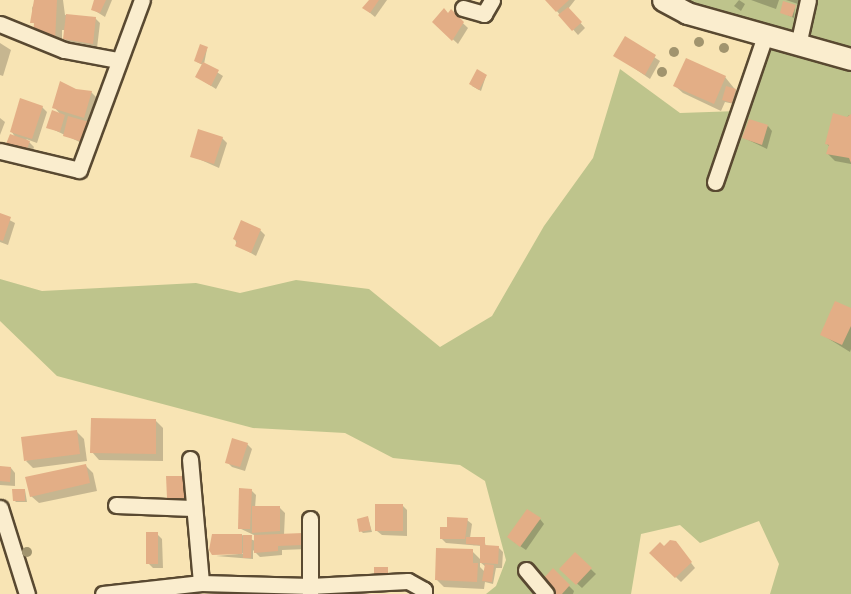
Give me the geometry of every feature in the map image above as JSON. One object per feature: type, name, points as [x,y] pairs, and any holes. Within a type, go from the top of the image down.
[{"type":"street","points":[[0,151],[79,170],[142,0]]},
{"type":"street","points":[[463,8],[484,14],[492,0]]},
{"type":"street","points":[[663,0],[687,13],[851,59]]},
{"type":"street","points":[[798,45],[808,0]]},
{"type":"street","points":[[0,24],[64,50],[118,60]]},
{"type":"street","points":[[715,182],[765,36]]},
{"type":"street","points":[[190,459],[192,508],[202,588]]},
{"type":"street","points":[[116,505],[192,508]]},
{"type":"street","points":[[0,507],[27,594]]},
{"type":"street","points":[[310,519],[310,590]]},
{"type":"street","points":[[526,570],[546,594]]},
{"type":"street","points":[[103,594],[202,588],[310,590],[408,581],[424,590],[424,594]]},
{"type":"green space","points":[[673,0],[851,0],[851,594],[770,594],[779,564],[759,521],[700,543],[680,525],[641,534],[631,594],[486,594],[496,586],[506,560],[485,481],[460,465],[393,458],[345,433],[253,428],[57,376],[0,321],[0,279],[42,291],[196,283],[240,293],[296,280],[369,289],[440,347],[492,316],[544,226],[593,158],[620,69],[680,113],[738,111],[760,33]]},
{"type":"building","points":[[34,0],[57,0],[55,41],[33,34],[34,23],[30,23]]},
{"type":"building","points":[[94,0],[106,0],[100,13],[91,10]]},
{"type":"building","points":[[369,0],[379,0],[370,13],[362,8]]},
{"type":"building","points":[[545,0],[569,0],[556,12]]},
{"type":"building","points":[[783,1],[796,5],[792,17],[780,13]]},
{"type":"building","points":[[568,7],[582,22],[572,31],[558,15]]},
{"type":"building","points":[[444,8],[448,13],[451,9],[464,22],[452,41],[432,22]]},
{"type":"building","points":[[66,14],[96,17],[93,44],[63,39]]},
{"type":"building","points":[[625,36],[656,55],[645,75],[613,56]]},
{"type":"building","points":[[200,44],[208,47],[201,64],[194,61]]},
{"type":"building","points":[[686,58],[726,76],[714,104],[673,86]]},
{"type":"building","points":[[203,62],[219,70],[211,86],[195,77]]},
{"type":"building","points":[[477,69],[487,75],[479,90],[469,84]]},
{"type":"building","points":[[60,81],[76,89],[92,91],[84,118],[52,108]]},
{"type":"building","points":[[726,86],[736,89],[732,103],[722,100]]},
{"type":"building","points":[[20,98],[43,106],[32,139],[10,132]]},
{"type":"building","points":[[52,110],[65,115],[60,132],[46,128]]},
{"type":"building","points":[[833,113],[847,117],[851,114],[851,163],[849,158],[826,154],[829,145],[825,144]]},
{"type":"building","points":[[68,116],[89,122],[83,142],[63,136]]},
{"type":"building","points":[[749,119],[768,125],[762,145],[742,138]]},
{"type":"building","points":[[198,129],[223,137],[214,164],[190,157]]},
{"type":"building","points":[[10,134],[30,141],[25,155],[6,144]]},
{"type":"building","points":[[0,213],[11,217],[3,241],[0,240]]},
{"type":"building","points":[[241,220],[261,229],[251,253],[235,246],[237,241],[233,239]]},
{"type":"building","points":[[835,301],[851,308],[851,326],[842,345],[820,335]]},
{"type":"building","points":[[91,418],[156,419],[156,454],[90,453]]},
{"type":"building","points":[[77,430],[80,454],[24,461],[21,437]]},
{"type":"building","points":[[232,438],[248,443],[240,467],[225,463]]},
{"type":"building","points":[[86,464],[90,483],[30,497],[25,477]]},
{"type":"building","points":[[0,466],[11,467],[10,482],[0,481]]},
{"type":"building","points":[[166,476],[187,476],[188,498],[167,498]]},
{"type":"building","points":[[239,488],[252,489],[250,529],[238,529]]},
{"type":"building","points":[[12,489],[25,489],[25,501],[13,501]]},
{"type":"building","points":[[375,504],[403,504],[403,531],[375,531]]},
{"type":"building","points":[[252,506],[280,506],[280,531],[252,533]]},
{"type":"building","points":[[527,509],[541,518],[520,547],[507,537]]},
{"type":"building","points":[[368,516],[371,530],[359,532],[357,519]]},
{"type":"building","points":[[447,517],[468,518],[465,539],[440,539],[440,527],[447,527]]},
{"type":"building","points":[[146,532],[158,532],[158,564],[146,564]]},
{"type":"building","points":[[303,533],[303,545],[278,546],[278,551],[254,553],[254,535]]},
{"type":"building","points":[[212,534],[242,534],[242,554],[212,555],[209,550]]},
{"type":"building","points":[[243,535],[252,535],[251,558],[243,558]]},
{"type":"building","points":[[466,537],[485,537],[485,545],[499,546],[498,564],[480,563],[480,545],[466,544]]},
{"type":"building","points":[[670,540],[676,541],[692,562],[675,578],[649,553],[660,542],[664,546]]},
{"type":"building","points":[[436,548],[473,549],[473,563],[478,563],[477,582],[435,580]]},
{"type":"building","points":[[575,552],[592,568],[576,585],[559,569]]},
{"type":"building","points":[[485,564],[494,565],[492,582],[482,581]]},
{"type":"building","points":[[374,567],[388,567],[388,578],[374,578]]},
{"type":"building","points":[[553,568],[570,585],[562,594],[556,594],[542,580]]}]
